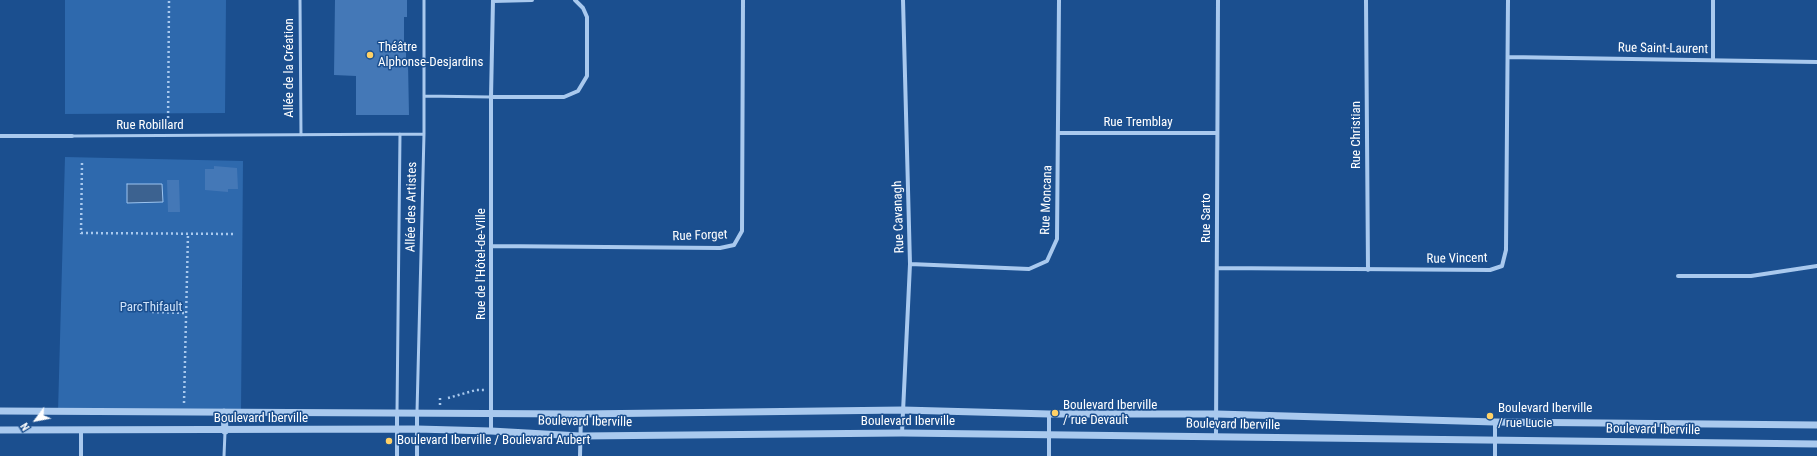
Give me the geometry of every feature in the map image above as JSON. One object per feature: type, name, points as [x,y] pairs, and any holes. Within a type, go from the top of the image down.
[{"type":"street","name":"Rue de l'Hôtel-de-Ville","points":[[491,431],[491,97],[493,1],[532,0]]},
{"type":"street","points":[[491,97],[564,97],[578,91],[587,76],[587,17],[583,8],[575,0]]},
{"type":"street","name":"Rue Forget","points":[[492,246],[720,248],[734,245],[742,231],[743,0]]},
{"type":"street","name":"Rue Cavanagh","points":[[902,433],[910,264],[903,0]]},
{"type":"street","name":"Rue Moncana","points":[[910,264],[1029,269],[1048,261],[1057,239],[1059,0]]},
{"type":"street","name":"Rue Sarto","points":[[1216,436],[1216,133],[1218,0]]},
{"type":"street","name":"Rue Christian","points":[[1366,0],[1368,270]]},
{"type":"street","name":"Rue Vincent","points":[[1217,268],[1490,270],[1502,266],[1506,250],[1508,0]]},
{"type":"street","points":[[1713,0],[1713,60]]},
{"type":"street","name":"Rue Saint-Laurent","points":[[1508,57],[1817,62]]},
{"type":"street","name":"Rue Tremblay","points":[[1059,133],[1216,133]]},
{"type":"street","name":"Rue Robillard","points":[[0,136],[72,136]]},
{"type":"street","points":[[1678,276],[1751,276],[1817,266]]},
{"type":"street","name":"Boulevard Iberville","points":[[0,411],[581,414],[904,410],[1049,414],[1217,414],[1495,422],[1817,425]]},
{"type":"street","points":[[224,412],[225,431]]},
{"type":"street","points":[[397,414],[397,456]]},
{"type":"street","points":[[417,414],[417,456]]},
{"type":"street","points":[[580,456],[581,414]]},
{"type":"street","points":[[1049,414],[1049,456]]},
{"type":"street","points":[[1495,422],[1495,456]]},
{"type":"street","name":"Boulevard Iberville","points":[[0,430],[225,431],[417,429],[580,436],[902,433],[1817,444]]},
{"type":"street","points":[[81,430],[81,456]]},
{"type":"lane","name":"Allée de la Création","points":[[300,0],[301,135]]},
{"type":"lane","name":"Allée des Artistes","points":[[417,414],[424,134],[424,0]]},
{"type":"lane","points":[[424,96],[491,97]]},
{"type":"lane","points":[[397,414],[400,134]]},
{"type":"lane","name":"Rue Robillard","points":[[72,136],[424,134]]},
{"type":"lane","points":[[224,456],[225,431]]},
{"type":"path","points":[[168,136],[169,0]]},
{"type":"path","points":[[82,163],[81,233],[236,234]]},
{"type":"path","points":[[184,412],[188,234]]},
{"type":"path","points":[[152,312],[186,313]]},
{"type":"path","points":[[448,398],[476,390],[484,390]]},
{"type":"green space","points":[[65,0],[226,0],[225,113],[65,114]]},
{"type":"green space","name":"ParcThifault","points":[[65,157],[243,161],[241,413],[58,412]]},
{"type":"shaded area","points":[[127,184],[162,184],[163,202],[127,203]]},
{"type":"building","name":"Théâtre Alphonse-Desjardins","points":[[335,0],[407,0],[407,17],[404,17],[404,47],[406,47],[406,63],[408,63],[409,115],[356,115],[356,76],[334,75]]},
{"type":"building","points":[[214,166],[237,168],[238,189],[228,189],[228,192],[205,190],[205,169],[214,169]]},
{"type":"building","points":[[167,180],[179,180],[180,212],[168,212]]},
{"type":"place","name":"Théâtre Alphonse-Desjardins","points":[[370,55]]},
{"type":"place","name":"Boulevard Iberville / rue Devault","points":[[1055,413]]},
{"type":"place","name":"Boulevard Iberville / rue Lucie","points":[[1490,416]]},
{"type":"place","name":"Boulevard Iberville / Boulevard Aubert","points":[[389,441]]}]
